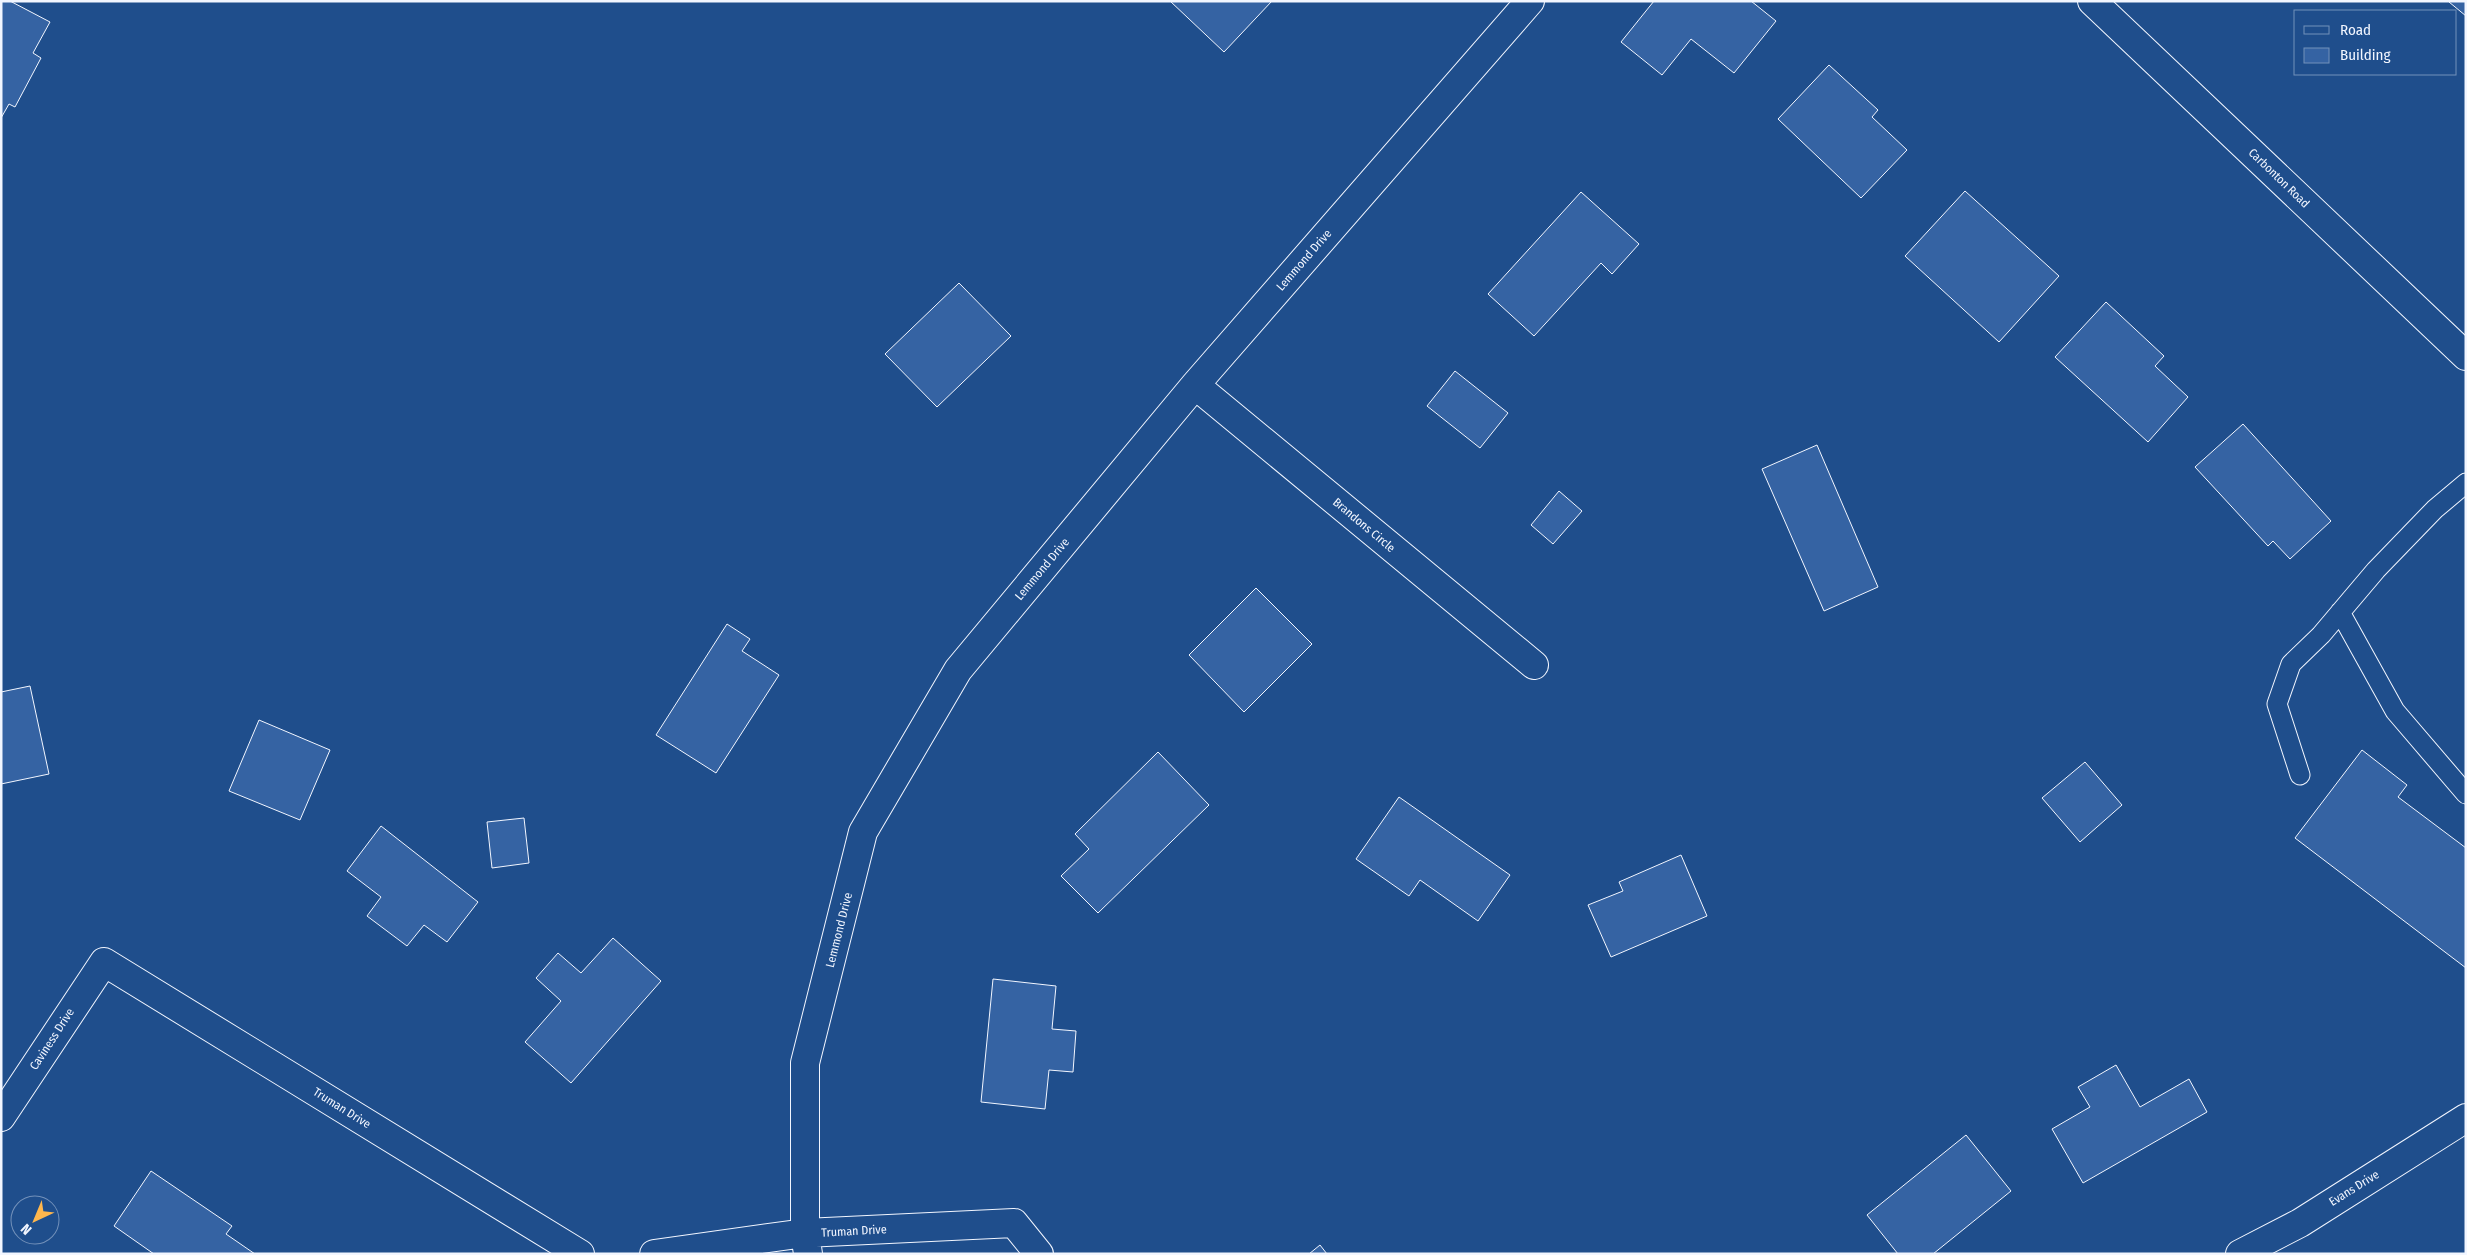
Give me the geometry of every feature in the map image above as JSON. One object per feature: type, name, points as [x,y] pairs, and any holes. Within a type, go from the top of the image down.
[{"type":"street","name":"Lemmond Drive","points":[[807,1244],[805,1063],[863,832],[958,670],[1195,385],[1530,1]]},
{"type":"street","name":"Carbonton Road","points":[[2092,1],[2466,356]]},
{"type":"street","name":"Brandons Circle","points":[[1195,385],[1534,665]]},
{"type":"street","name":"Truman Drive","points":[[104,962],[580,1254]]},
{"type":"street","name":"Caviness Drive","points":[[1,1117],[104,962]]},
{"type":"street","name":"Evans Drive","points":[[2240,1254],[2300,1222],[2466,1118]]},
{"type":"street","name":"Truman Drive","points":[[654,1254],[807,1244],[1014,1223],[1039,1254]]},
{"type":"lane","points":[[2300,775],[2277,704],[2291,664],[2376,570],[2435,509],[2466,483]]},
{"type":"lane","points":[[2340,612],[2395,711],[2466,794]]},
{"type":"building","points":[[1,1],[10,1],[50,22],[33,53],[41,58],[15,107],[9,104],[1,118]]},
{"type":"building","points":[[1170,1],[1272,1],[1224,52]]},
{"type":"building","points":[[1654,1],[1751,1],[1776,21],[1734,73],[1691,39],[1662,75],[1621,42]]},
{"type":"building","points":[[2450,1],[2466,1],[2466,16],[2449,2]]},
{"type":"building","points":[[1829,65],[1878,110],[1872,117],[1907,150],[1861,198],[1778,119]]},
{"type":"building","points":[[1965,191],[2059,276],[1999,342],[1905,256]]},
{"type":"building","points":[[1581,192],[1639,244],[1612,274],[1601,263],[1534,336],[1488,294]]},
{"type":"building","points":[[959,283],[1011,336],[937,407],[885,354]]},
{"type":"building","points":[[2106,302],[2164,356],[2155,366],[2188,397],[2148,442],[2055,357]]},
{"type":"building","points":[[1455,371],[1508,413],[1480,448],[1427,406]]},
{"type":"building","points":[[2243,424],[2331,521],[2290,559],[2273,541],[2268,546],[2195,467]]},
{"type":"building","points":[[1817,445],[1878,587],[1824,611],[1762,469]]},
{"type":"building","points":[[1559,491],[1582,511],[1553,544],[1531,525]]},
{"type":"building","points":[[1256,588],[1312,644],[1244,712],[1189,655]]},
{"type":"building","points":[[727,624],[750,639],[742,651],[779,675],[716,773],[656,735]]},
{"type":"building","points":[[30,686],[49,774],[1,784],[1,692]]},
{"type":"building","points":[[259,720],[330,750],[300,820],[229,791]]},
{"type":"building","points":[[2362,750],[2407,785],[2398,797],[2466,848],[2466,968],[2295,838]]},
{"type":"building","points":[[1158,752],[1209,805],[1098,913],[1061,876],[1089,849],[1075,834]]},
{"type":"building","points":[[2085,762],[2122,805],[2080,842],[2042,798]]},
{"type":"building","points":[[1399,797],[1510,875],[1478,921],[1420,880],[1409,896],[1356,859]]},
{"type":"building","points":[[524,818],[529,863],[492,868],[487,822]]},
{"type":"building","points":[[381,826],[478,902],[447,942],[424,925],[407,946],[367,916],[381,897],[347,871]]},
{"type":"building","points":[[1681,855],[1707,916],[1611,957],[1588,905],[1623,891],[1619,882]]},
{"type":"building","points":[[613,938],[661,981],[571,1083],[525,1042],[561,1001],[536,978],[558,953],[581,973]]},
{"type":"building","points":[[993,979],[1056,986],[1052,1029],[1076,1031],[1073,1072],[1049,1070],[1045,1109],[981,1102]]},
{"type":"building","points":[[2116,1065],[2140,1107],[2189,1079],[2207,1112],[2083,1183],[2052,1129],[2090,1107],[2078,1087]]},
{"type":"building","points":[[1966,1135],[2011,1191],[1933,1254],[1898,1254],[1867,1215]]},
{"type":"building","points":[[151,1171],[232,1226],[226,1234],[255,1254],[154,1254],[114,1226]]},
{"type":"building","points":[[1320,1245],[1327,1254],[1309,1254]]}]
